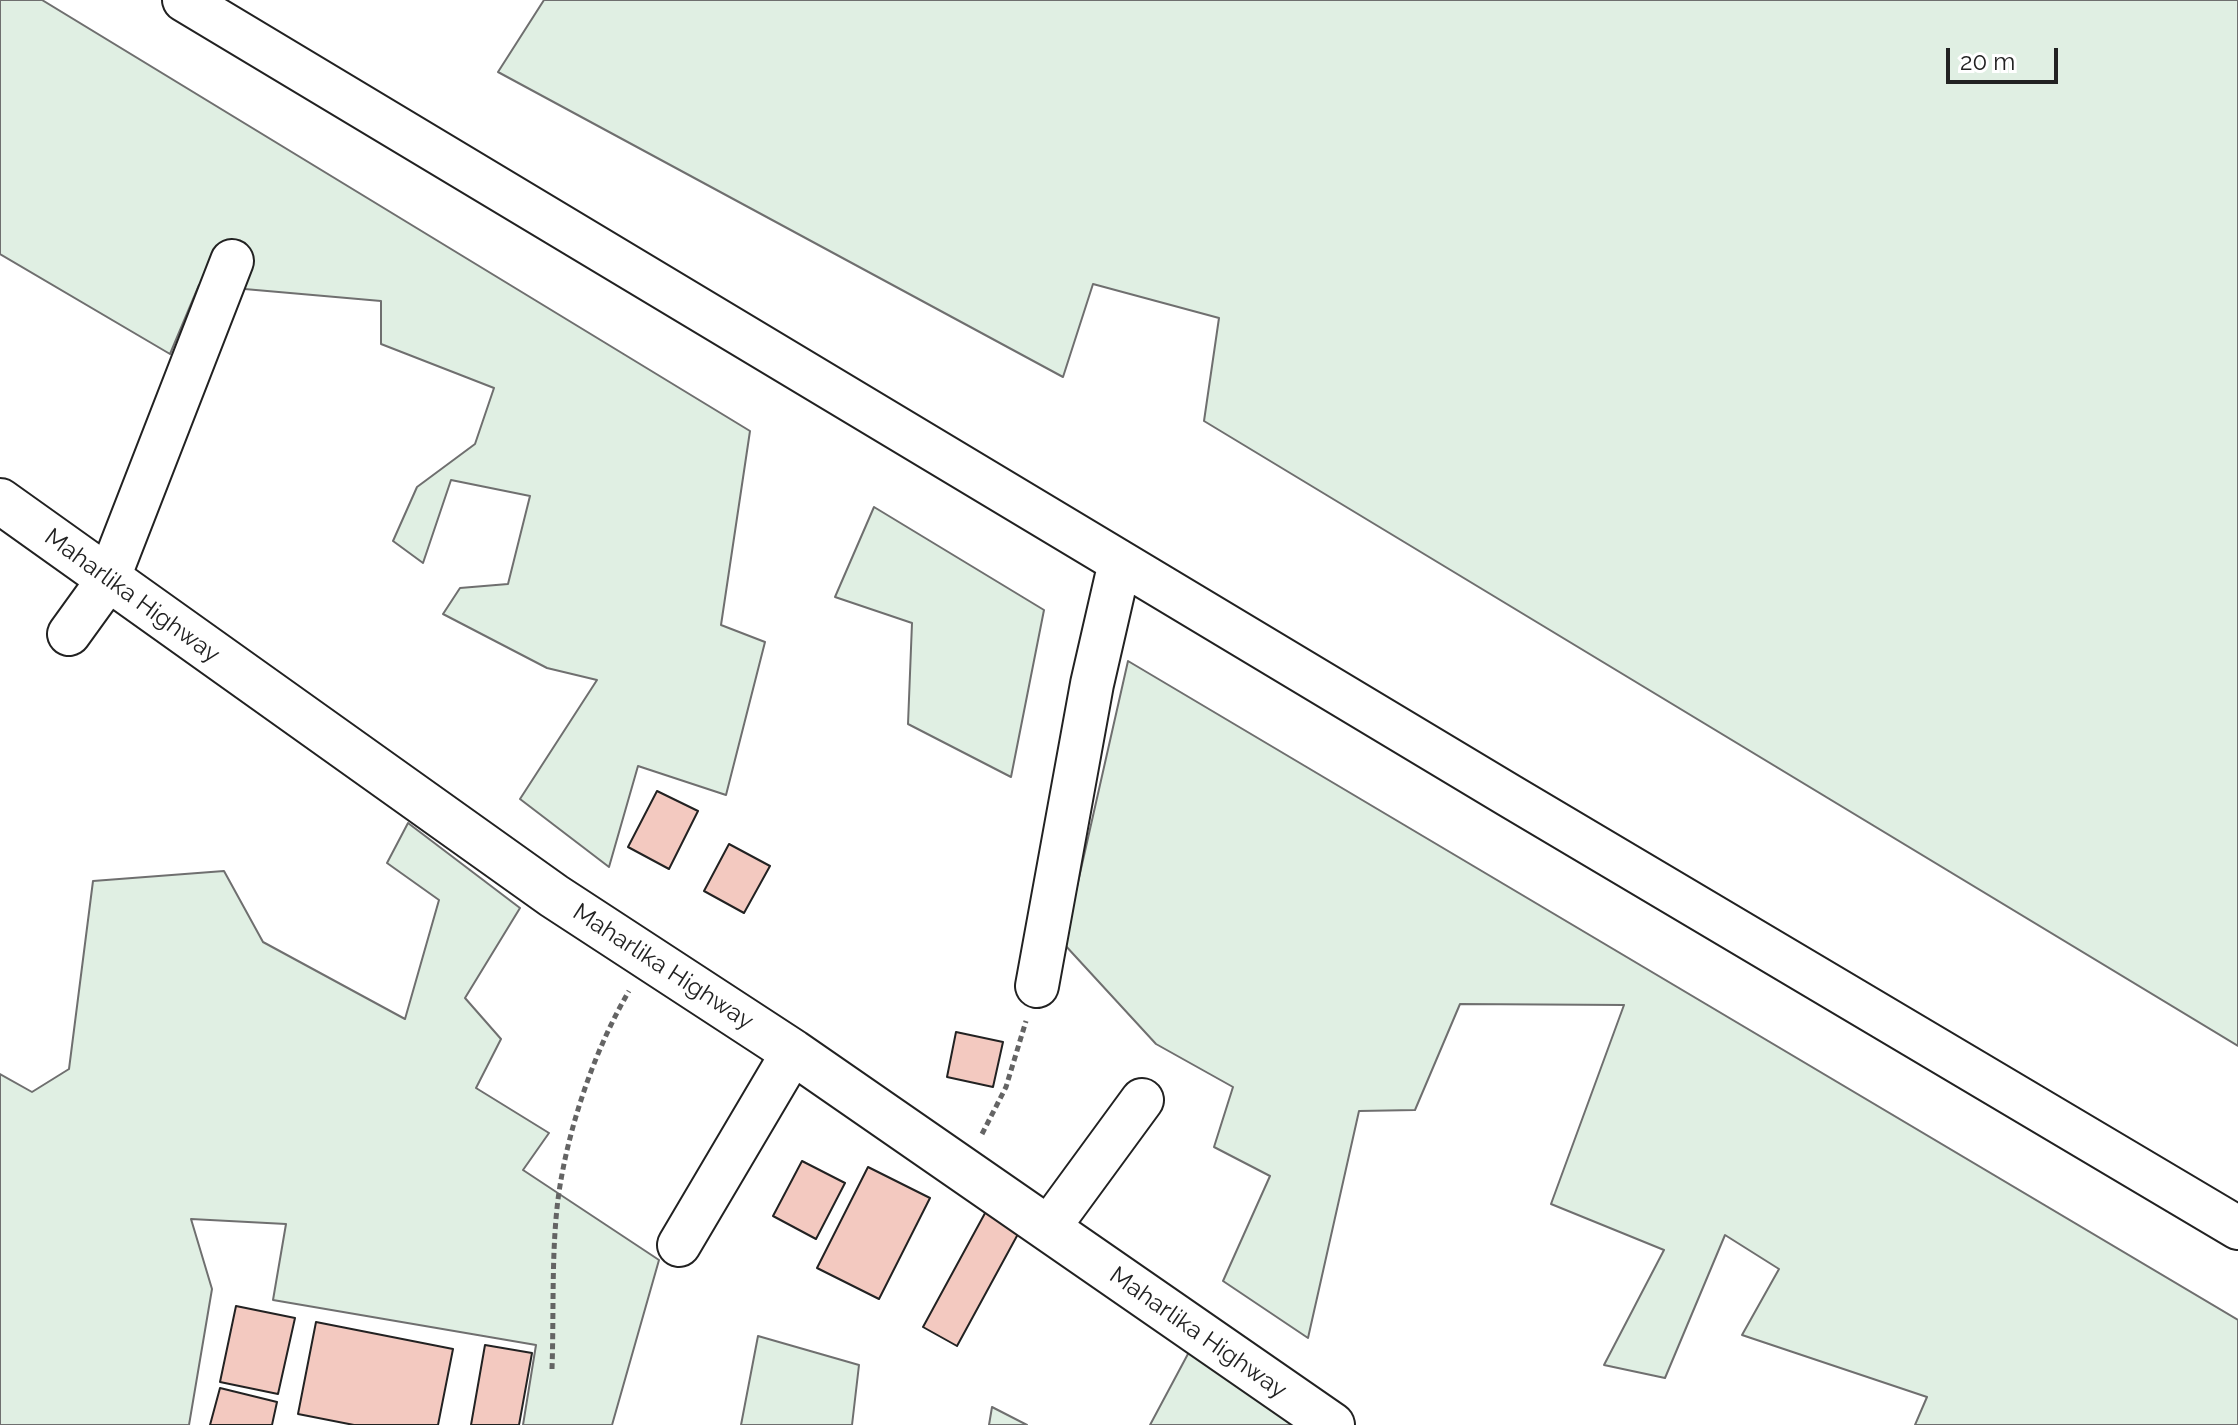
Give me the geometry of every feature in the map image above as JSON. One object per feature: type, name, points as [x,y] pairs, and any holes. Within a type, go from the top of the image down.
[{"type":"main road","name":"Maharlika Highway","points":[[0,501],[541,888],[793,1052],[1332,1425]]},
{"type":"street","points":[[184,0],[2238,1228]]},
{"type":"street","points":[[69,634],[108,580],[232,261]]},
{"type":"street","points":[[1037,986],[1092,684],[1120,562]]},
{"type":"street","points":[[679,1245],[793,1052]]},
{"type":"street","points":[[1049,1227],[1142,1100]]},
{"type":"path","points":[[552,1369],[559,1193],[580,1108],[616,1013],[648,959]]},
{"type":"path","points":[[964,1169],[1006,1087],[1037,986]]},
{"type":"green space","points":[[0,0],[42,0],[750,431],[721,625],[765,642],[726,795],[638,766],[609,867],[520,799],[597,680],[547,668],[443,614],[460,588],[508,584],[530,496],[451,480],[423,563],[393,541],[417,487],[475,444],[494,388],[381,344],[381,301],[199,285],[170,354],[0,254]]},
{"type":"green space","points":[[544,0],[2238,0],[2238,1046],[1204,421],[1219,318],[1093,284],[1063,377],[498,72]]},
{"type":"green space","points":[[874,507],[1044,610],[1011,777],[908,724],[912,623],[835,597]]},
{"type":"green space","points":[[1128,661],[2238,1320],[2238,1425],[1915,1425],[1927,1397],[1742,1335],[1779,1269],[1725,1235],[1665,1378],[1604,1365],[1664,1250],[1551,1204],[1624,1005],[1460,1004],[1415,1110],[1359,1111],[1308,1338],[1223,1281],[1270,1176],[1214,1147],[1233,1087],[1156,1044],[1064,944]]},
{"type":"green space","points":[[408,823],[520,908],[465,998],[501,1039],[476,1088],[549,1133],[523,1170],[659,1260],[612,1425],[523,1425],[536,1345],[273,1300],[286,1224],[191,1219],[212,1289],[189,1425],[0,1425],[0,1074],[32,1092],[69,1069],[93,881],[224,871],[263,942],[405,1019],[439,900],[387,863]]},
{"type":"green space","points":[[758,1336],[859,1365],[852,1425],[741,1425]]},
{"type":"green space","points":[[1189,1352],[1298,1425],[1150,1425]]},
{"type":"green space","points":[[992,1407],[1027,1425],[989,1425]]},
{"type":"building","points":[[657,791],[698,811],[669,869],[628,847]]},
{"type":"building","points":[[729,844],[770,866],[744,913],[704,891]]},
{"type":"building","points":[[956,1032],[1003,1042],[993,1087],[947,1077]]},
{"type":"building","points":[[802,1161],[845,1183],[816,1239],[773,1216]]},
{"type":"building","points":[[868,1167],[930,1198],[879,1299],[817,1268]]},
{"type":"building","points":[[990,1204],[1024,1223],[957,1346],[923,1327]]},
{"type":"building","points":[[236,1306],[295,1318],[278,1394],[220,1382]]},
{"type":"building","points":[[316,1322],[453,1349],[438,1425],[354,1425],[298,1414]]},
{"type":"building","points":[[485,1345],[532,1353],[519,1425],[471,1425]]},
{"type":"building","points":[[220,1388],[277,1402],[272,1425],[210,1425]]}]
